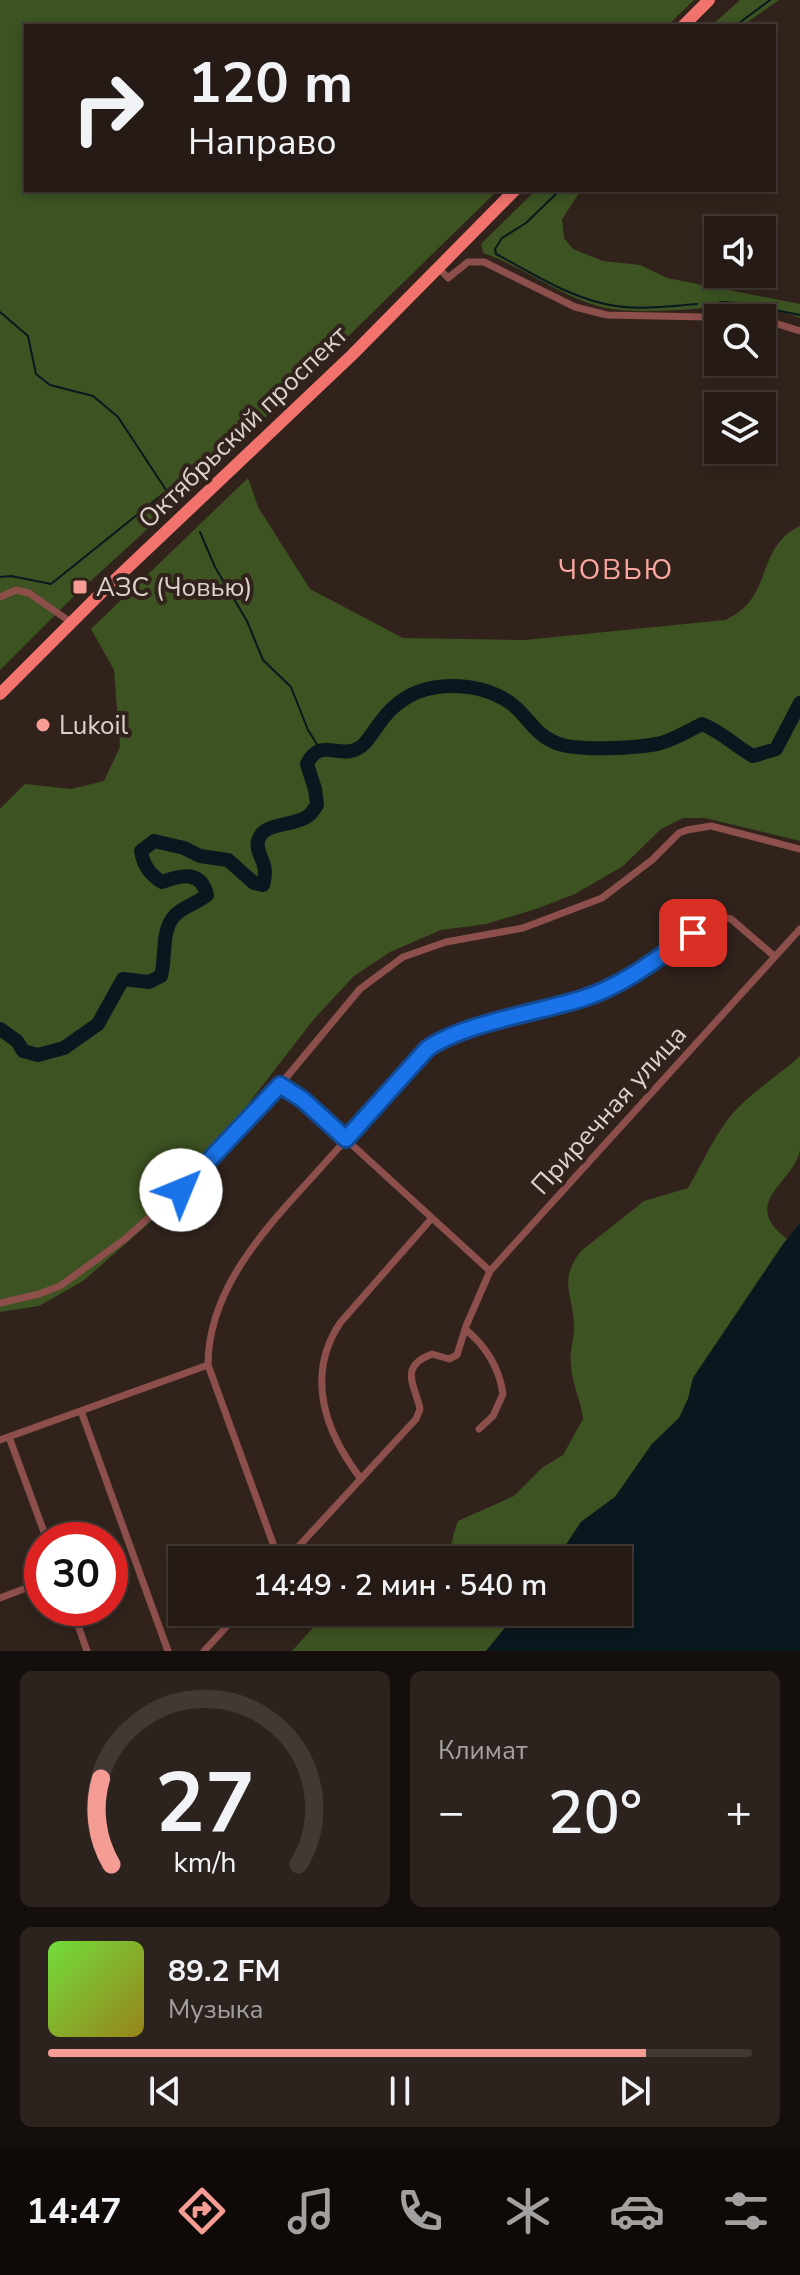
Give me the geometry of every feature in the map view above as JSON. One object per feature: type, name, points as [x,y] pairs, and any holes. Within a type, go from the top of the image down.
[{"type":"main road","points":[[685,24],[709,0]]},
{"type":"main road","name":"Октябрьский проспект","points":[[0,694],[352,355],[513,192]]},
{"type":"street","points":[[437,266],[448,278],[468,262],[484,262],[575,307],[607,315],[704,317]]},
{"type":"street","points":[[776,323],[800,331]]},
{"type":"street","points":[[0,597],[16,590],[29,593],[72,623]]},
{"type":"street","points":[[0,1303],[60,1286],[125,1239],[196,1175],[280,1085],[360,989],[403,957],[446,942],[523,928],[602,898],[652,860],[679,833],[687,830],[711,826],[800,849]]},
{"type":"street","points":[[274,1546],[208,1365],[215,1316],[226,1289],[246,1256],[346,1139],[436,1042],[582,999],[620,984],[719,916],[731,919],[774,956]]},
{"type":"street","name":"Приречная улица","points":[[299,1546],[416,1419],[420,1409],[410,1380],[411,1371],[417,1363],[432,1354],[449,1359],[457,1355],[490,1271],[800,929]]},
{"type":"street","points":[[280,1085],[302,1099],[490,1271]]},
{"type":"street","points":[[361,1479],[335,1440],[326,1420],[321,1400],[325,1356],[340,1323],[432,1218]]},
{"type":"street","points":[[465,1329],[488,1354],[497,1371],[503,1394],[493,1416],[479,1429]]},
{"type":"street","points":[[0,1440],[208,1365]]},
{"type":"street","points":[[81,1411],[168,1651]]},
{"type":"street","points":[[9,1437],[40,1522]]},
{"type":"street","points":[[0,1598],[24,1589]]},
{"type":"street","points":[[78,1626],[87,1651]]},
{"type":"street","points":[[204,1651],[227,1626]]},
{"type":"green space","points":[[0,0],[694,0],[669,24],[24,24],[24,192],[496,192],[201,480],[70,600],[0,670]]},
{"type":"green space","points":[[740,0],[779,0],[745,24],[713,24]]},
{"type":"green space","points":[[534,192],[580,192],[562,219],[564,238],[573,249],[603,261],[640,265],[667,278],[704,285],[704,288],[800,304],[800,318],[776,311],[776,304],[704,304],[704,308],[654,311],[606,308],[575,298],[483,253],[481,244]]},
{"type":"green space","points":[[248,478],[258,507],[310,589],[403,638],[525,640],[725,620],[741,611],[751,599],[776,547],[786,535],[800,526],[800,841],[705,818],[683,818],[661,829],[623,866],[575,894],[486,924],[441,930],[390,952],[354,976],[314,1019],[170,1205],[83,1281],[39,1306],[0,1312],[0,809],[25,784],[71,789],[104,781],[120,747],[114,670],[91,629]]},
{"type":"green space","points":[[800,1056],[800,1150],[768,1203],[773,1226],[787,1239],[693,1378],[679,1418],[652,1444],[615,1497],[581,1522],[565,1546],[450,1546],[458,1521],[514,1496],[543,1467],[563,1455],[583,1419],[572,1372],[574,1328],[568,1289],[570,1272],[581,1251],[644,1201],[688,1188],[729,1118]]},
{"type":"green space","points":[[314,1626],[507,1626],[486,1651],[292,1651]]},
{"type":"shaded area","points":[[800,1223],[800,1651],[486,1651],[507,1626],[632,1626],[632,1546],[565,1546],[581,1522],[615,1497],[652,1444],[679,1418],[693,1378]]},
{"type":"waterway","points":[[738,24],[770,0]]},
{"type":"waterway","points":[[558,192],[526,223],[502,238],[495,249],[496,254],[554,285],[600,303],[636,308],[697,304]]},
{"type":"waterway","points":[[720,302],[800,315]]},
{"type":"waterway","points":[[0,312],[28,336],[36,374],[50,385],[93,396],[118,417],[172,499]]},
{"type":"waterway","points":[[0,577],[11,576],[51,584],[168,490]]},
{"type":"waterway","points":[[200,532],[215,567],[247,621],[263,660],[291,687],[308,730],[320,749]]},
{"type":"waterway","points":[[0,1029],[17,1041],[23,1051],[38,1055],[64,1048],[98,1024],[123,979],[149,982],[161,976],[169,924],[180,911],[207,895],[200,881],[189,876],[162,882],[148,869],[141,851],[154,841],[184,848],[200,856],[228,860],[254,883],[263,885],[265,870],[258,851],[261,835],[272,827],[302,819],[317,805],[307,764],[313,755],[326,750],[356,749],[364,744],[390,710],[421,691],[451,686],[496,695],[515,707],[540,734],[563,745],[605,748],[657,744],[702,724],[753,756],[776,749],[800,703]]},
{"type":"place","name":"АЗС (Човью)","points":[[80,587]]},
{"type":"place","name":"Lukoil","points":[[43,725]]},
{"type":"district","name":"ЧОВЬЮ","points":[[616,570]]},
{"type":"route","points":[[181,1190],[280,1085],[302,1099],[346,1139],[436,1042],[582,999],[620,984],[693,933]]}]
